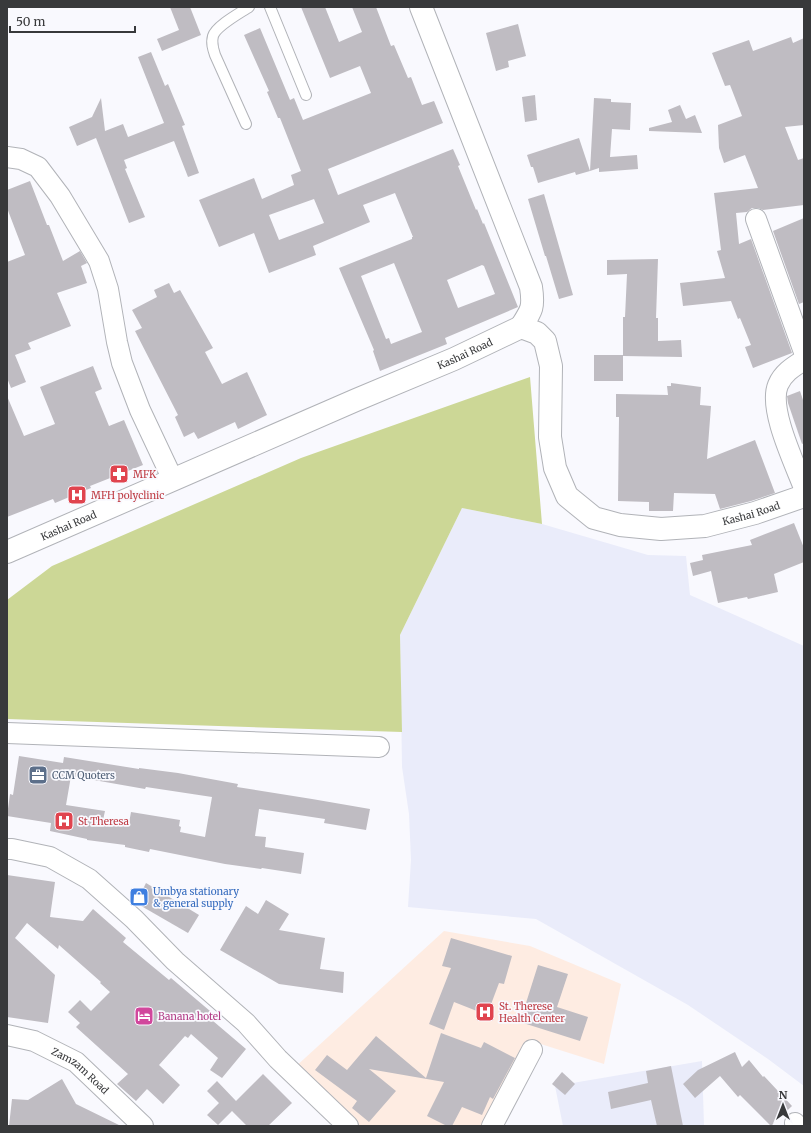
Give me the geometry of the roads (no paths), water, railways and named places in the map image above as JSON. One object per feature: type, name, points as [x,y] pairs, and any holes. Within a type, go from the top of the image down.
[{"type":"street","points":[[421,7],[531,287],[533,302],[530,314],[521,327]]},
{"type":"street","points":[[7,157],[21,158],[38,167],[60,196],[99,261],[108,289],[122,363],[140,410],[173,480]]},
{"type":"street","points":[[756,219],[804,352]]},
{"type":"street","name":"Kashai Road","points":[[7,552],[356,400],[454,359],[521,327],[537,333],[546,341],[550,366],[550,437],[555,468],[567,496],[594,518],[620,524],[660,529],[705,526],[755,513],[804,496]]},
{"type":"street","points":[[804,360],[788,370],[778,386],[776,402],[778,417],[804,488]]},
{"type":"street","points":[[7,733],[379,747]]},
{"type":"street","points":[[7,849],[50,857],[89,879],[134,919],[176,961],[246,1023],[278,1059],[348,1126]]},
{"type":"street","name":"Zamzam Road","points":[[7,1035],[34,1041],[76,1062],[143,1126]]},
{"type":"street","points":[[492,1126],[532,1050]]},
{"type":"lane","points":[[246,124],[215,55],[212,44],[213,35],[221,26],[249,7]]},
{"type":"lane","points":[[270,7],[306,95]]},
{"type":"place","name":"MFK","points":[[119,474]]},
{"type":"place","name":"MFH polyclinic","points":[[77,495]]},
{"type":"place","name":"CCM Quoters","points":[[38,775]]},
{"type":"place","name":"St Theresa","points":[[64,821]]},
{"type":"place","name":"Umbya stationary & general supply","points":[[139,897]]},
{"type":"place","name":"St. Therese Health Center","points":[[485,1012]]},
{"type":"place","name":"Banana hotel","points":[[144,1016]]}]
